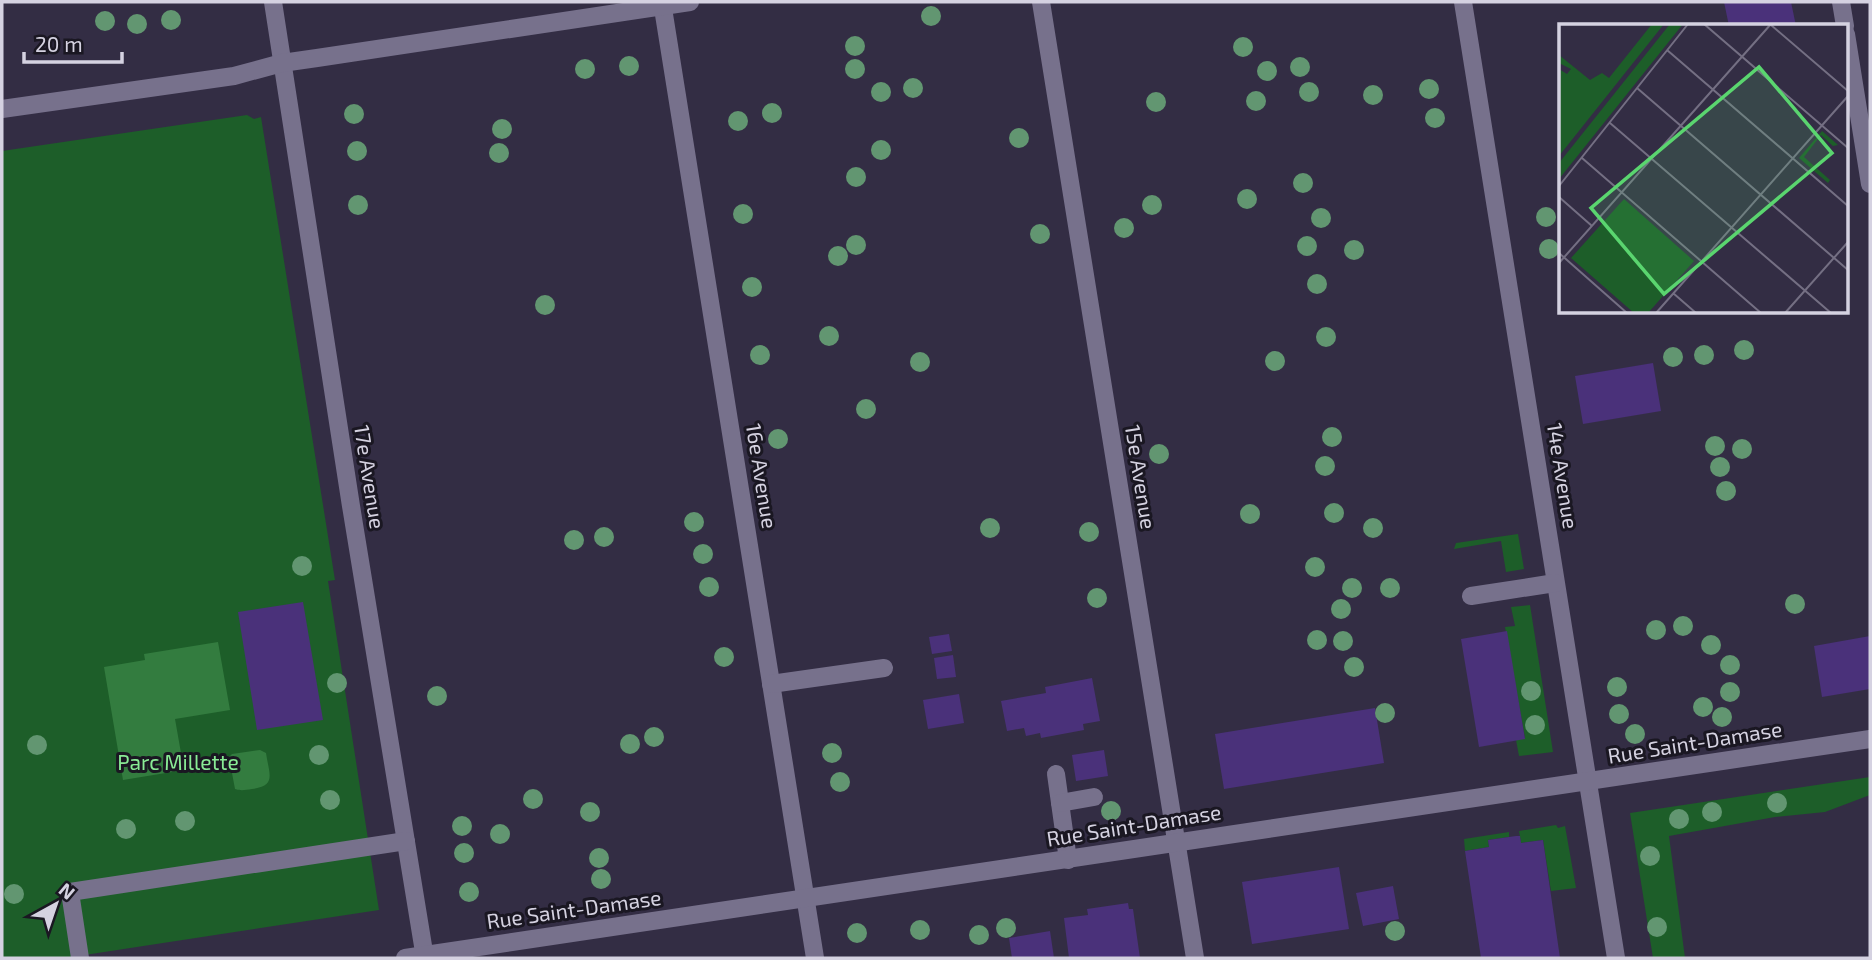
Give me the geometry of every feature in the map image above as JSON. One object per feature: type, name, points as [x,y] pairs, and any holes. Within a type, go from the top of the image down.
[{"type":"street","name":"17e Avenue","points":[[273,2],[351,506],[425,957]]},
{"type":"street","points":[[2,108],[234,76],[282,63],[662,4],[690,2]]},
{"type":"street","name":"15e Avenue","points":[[1041,2],[1195,958]]},
{"type":"street","name":"14e Avenue","points":[[1463,2],[1616,958]]},
{"type":"street","points":[[1841,2],[1844,24]]},
{"type":"street","name":"16e Avenue","points":[[662,4],[815,958]]},
{"type":"street","points":[[1848,46],[1870,184]]},
{"type":"street","points":[[1471,597],[1555,583]]},
{"type":"street","points":[[771,684],[884,668]]},
{"type":"street","name":"Rue Saint-Damase","points":[[405,958],[1870,739]]},
{"type":"street","points":[[1056,774],[1068,860]]},
{"type":"street","points":[[1060,803],[1094,797]]},
{"type":"street","points":[[80,958],[70,892],[406,841]]},
{"type":"green space","name":"Parc Millette","points":[[247,115],[254,119],[261,117],[335,580],[328,581],[379,910],[65,958],[2,958],[2,151]]},
{"type":"green space","points":[[1518,534],[1524,569],[1506,572],[1501,541],[1454,549],[1456,543]]},
{"type":"green space","points":[[1530,605],[1553,752],[1519,756],[1516,740],[1525,738],[1505,627],[1515,626],[1511,607]]},
{"type":"green space","points":[[1870,777],[1870,795],[1825,812],[1775,817],[1669,836],[1685,958],[1653,958],[1630,813]]},
{"type":"green space","points":[[1556,825],[1558,828],[1565,826],[1576,888],[1551,891],[1543,840],[1521,843],[1519,831]]},
{"type":"green space","points":[[1509,832],[1509,837],[1488,840],[1489,847],[1465,851],[1464,839]]},
{"type":"shaded area","points":[[218,642],[230,710],[175,719],[184,770],[123,780],[104,667],[145,660],[144,654]]},
{"type":"shaded area","points":[[260,750],[266,753],[270,778],[268,782],[260,787],[235,789],[229,757],[232,754]]},
{"type":"building","points":[[1724,2],[1791,2],[1796,24],[1729,24]]},
{"type":"building","points":[[1653,363],[1661,411],[1583,424],[1575,376]]},
{"type":"building","points":[[303,602],[323,720],[257,730],[238,612]]},
{"type":"building","points":[[1507,631],[1525,739],[1479,747],[1461,639]]},
{"type":"building","points":[[949,634],[952,651],[932,654],[929,637]]},
{"type":"building","points":[[1870,636],[1870,689],[1822,697],[1814,646]]},
{"type":"building","points":[[953,655],[956,677],[937,679],[934,658]]},
{"type":"building","points":[[1092,678],[1100,721],[1083,724],[1084,730],[1041,738],[1040,733],[1026,736],[1024,728],[1007,731],[1001,701],[1046,693],[1045,687]]},
{"type":"building","points":[[959,694],[964,723],[928,729],[923,700]]},
{"type":"building","points":[[1375,708],[1384,763],[1224,789],[1215,734]]},
{"type":"building","points":[[1104,750],[1108,776],[1076,781],[1072,755]]},
{"type":"building","points":[[1520,836],[1521,843],[1543,840],[1560,958],[1481,958],[1465,851],[1489,847],[1488,840]]},
{"type":"building","points":[[1339,867],[1349,929],[1252,944],[1242,882]]},
{"type":"building","points":[[1393,886],[1399,919],[1363,926],[1356,893]]},
{"type":"building","points":[[1128,903],[1129,909],[1133,909],[1140,958],[1069,958],[1064,918],[1088,915],[1087,909]]},
{"type":"building","points":[[1050,931],[1054,958],[1012,958],[1009,938]]}]
